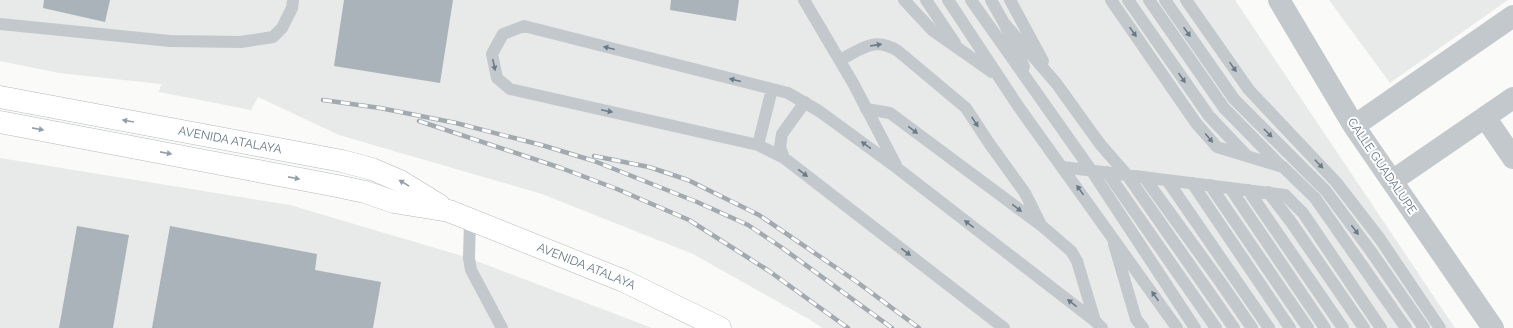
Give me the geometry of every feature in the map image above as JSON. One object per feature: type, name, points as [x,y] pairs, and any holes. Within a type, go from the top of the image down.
[{"type":"main road","name":"AVENIDA ATALAYA","points":[[0,97],[342,161],[372,169],[400,181],[449,211],[624,281],[720,328]]},
{"type":"main road","name":"AVENIDA ATALAYA","points":[[0,122],[337,186],[365,192],[394,202],[449,211]]},
{"type":"street","name":"CALLE GUADALUPE","points":[[1279,0],[1354,126],[1493,328]]},
{"type":"street","points":[[1354,126],[1513,16]]},
{"type":"street","points":[[1392,181],[1513,98]]},
{"type":"street","points":[[1485,117],[1513,158]]},
{"type":"lane","points":[[0,24],[170,41],[241,42],[273,36],[282,28],[292,8],[293,0]]},
{"type":"lane","points":[[804,0],[840,60],[897,168]]},
{"type":"lane","points":[[904,0],[932,30],[998,77]]},
{"type":"lane","points":[[926,0],[961,50]]},
{"type":"lane","points":[[948,0],[998,77],[1177,328]]},
{"type":"lane","points":[[971,0],[1091,170],[1195,328]]},
{"type":"lane","points":[[991,0],[1004,23],[1037,95]]},
{"type":"lane","points":[[1010,0],[1056,83]]},
{"type":"lane","points":[[1111,0],[1196,123],[1216,147],[1282,167]]},
{"type":"lane","points":[[1128,0],[1208,116],[1247,156]]},
{"type":"lane","points":[[1149,0],[1224,108],[1315,198],[1406,328]]},
{"type":"lane","points":[[1165,0],[1234,99],[1326,191],[1370,250],[1424,328]]},
{"type":"lane","points":[[1186,0],[1249,90],[1336,182],[1380,240],[1440,328]]},
{"type":"lane","points":[[1004,23],[1056,83],[1100,144],[1127,175],[1234,328]]},
{"type":"lane","points":[[1004,328],[784,158],[758,145],[510,89],[497,78],[492,54],[503,34],[524,26],[788,94],[805,102],[897,168],[1099,325]]},
{"type":"lane","points":[[840,60],[871,45],[879,43],[888,45],[898,51],[966,108],[1025,193],[1042,226]]},
{"type":"lane","points":[[758,145],[772,90]]},
{"type":"lane","points":[[784,158],[780,147],[782,134],[805,102]]},
{"type":"lane","points":[[866,109],[890,112],[1042,226],[1071,251],[1077,261],[1099,325]]},
{"type":"lane","points":[[1063,167],[1285,194],[1303,213],[1381,328]]},
{"type":"lane","points":[[1108,172],[1216,328]]},
{"type":"lane","points":[[1144,177],[1252,328]]},
{"type":"lane","points":[[1167,180],[1269,328]]},
{"type":"lane","points":[[1192,183],[1290,328]]},
{"type":"lane","points":[[1210,185],[1308,328]]},
{"type":"lane","points":[[1230,188],[1325,328]]},
{"type":"lane","points":[[1248,190],[1343,328]]},
{"type":"lane","points":[[1268,192],[1292,222],[1364,328]]},
{"type":"lane","points":[[470,220],[469,258],[471,270],[502,328]]},
{"type":"lane","points":[[1112,235],[1136,319],[1142,328]]},
{"type":"shaded area","points":[[0,0],[1235,0],[1455,328],[822,328],[693,254],[542,194],[339,135],[258,97],[251,110],[159,92],[161,84],[59,73],[0,61]]},
{"type":"shaded area","points":[[1329,0],[1508,0],[1390,83]]},
{"type":"shaded area","points":[[0,158],[290,205],[469,258],[652,328],[0,328]]},
{"type":"building","points":[[44,0],[110,0],[105,22],[43,8]]},
{"type":"building","points":[[344,0],[453,0],[440,83],[334,66]]},
{"type":"building","points":[[671,0],[739,0],[736,21],[670,10]]},
{"type":"building","points":[[77,226],[129,235],[113,328],[59,328]]},
{"type":"building","points":[[170,226],[317,254],[315,270],[381,282],[373,328],[152,328]]},
{"type":"railway","points":[[323,100],[380,108],[456,123],[545,146],[594,161],[697,202],[748,225],[781,247],[892,328]]},
{"type":"railway","points":[[419,121],[561,168],[617,189],[689,220],[769,271],[848,328]]},
{"type":"railway","points":[[594,156],[649,167],[688,180],[759,215],[857,282],[919,328]]}]
